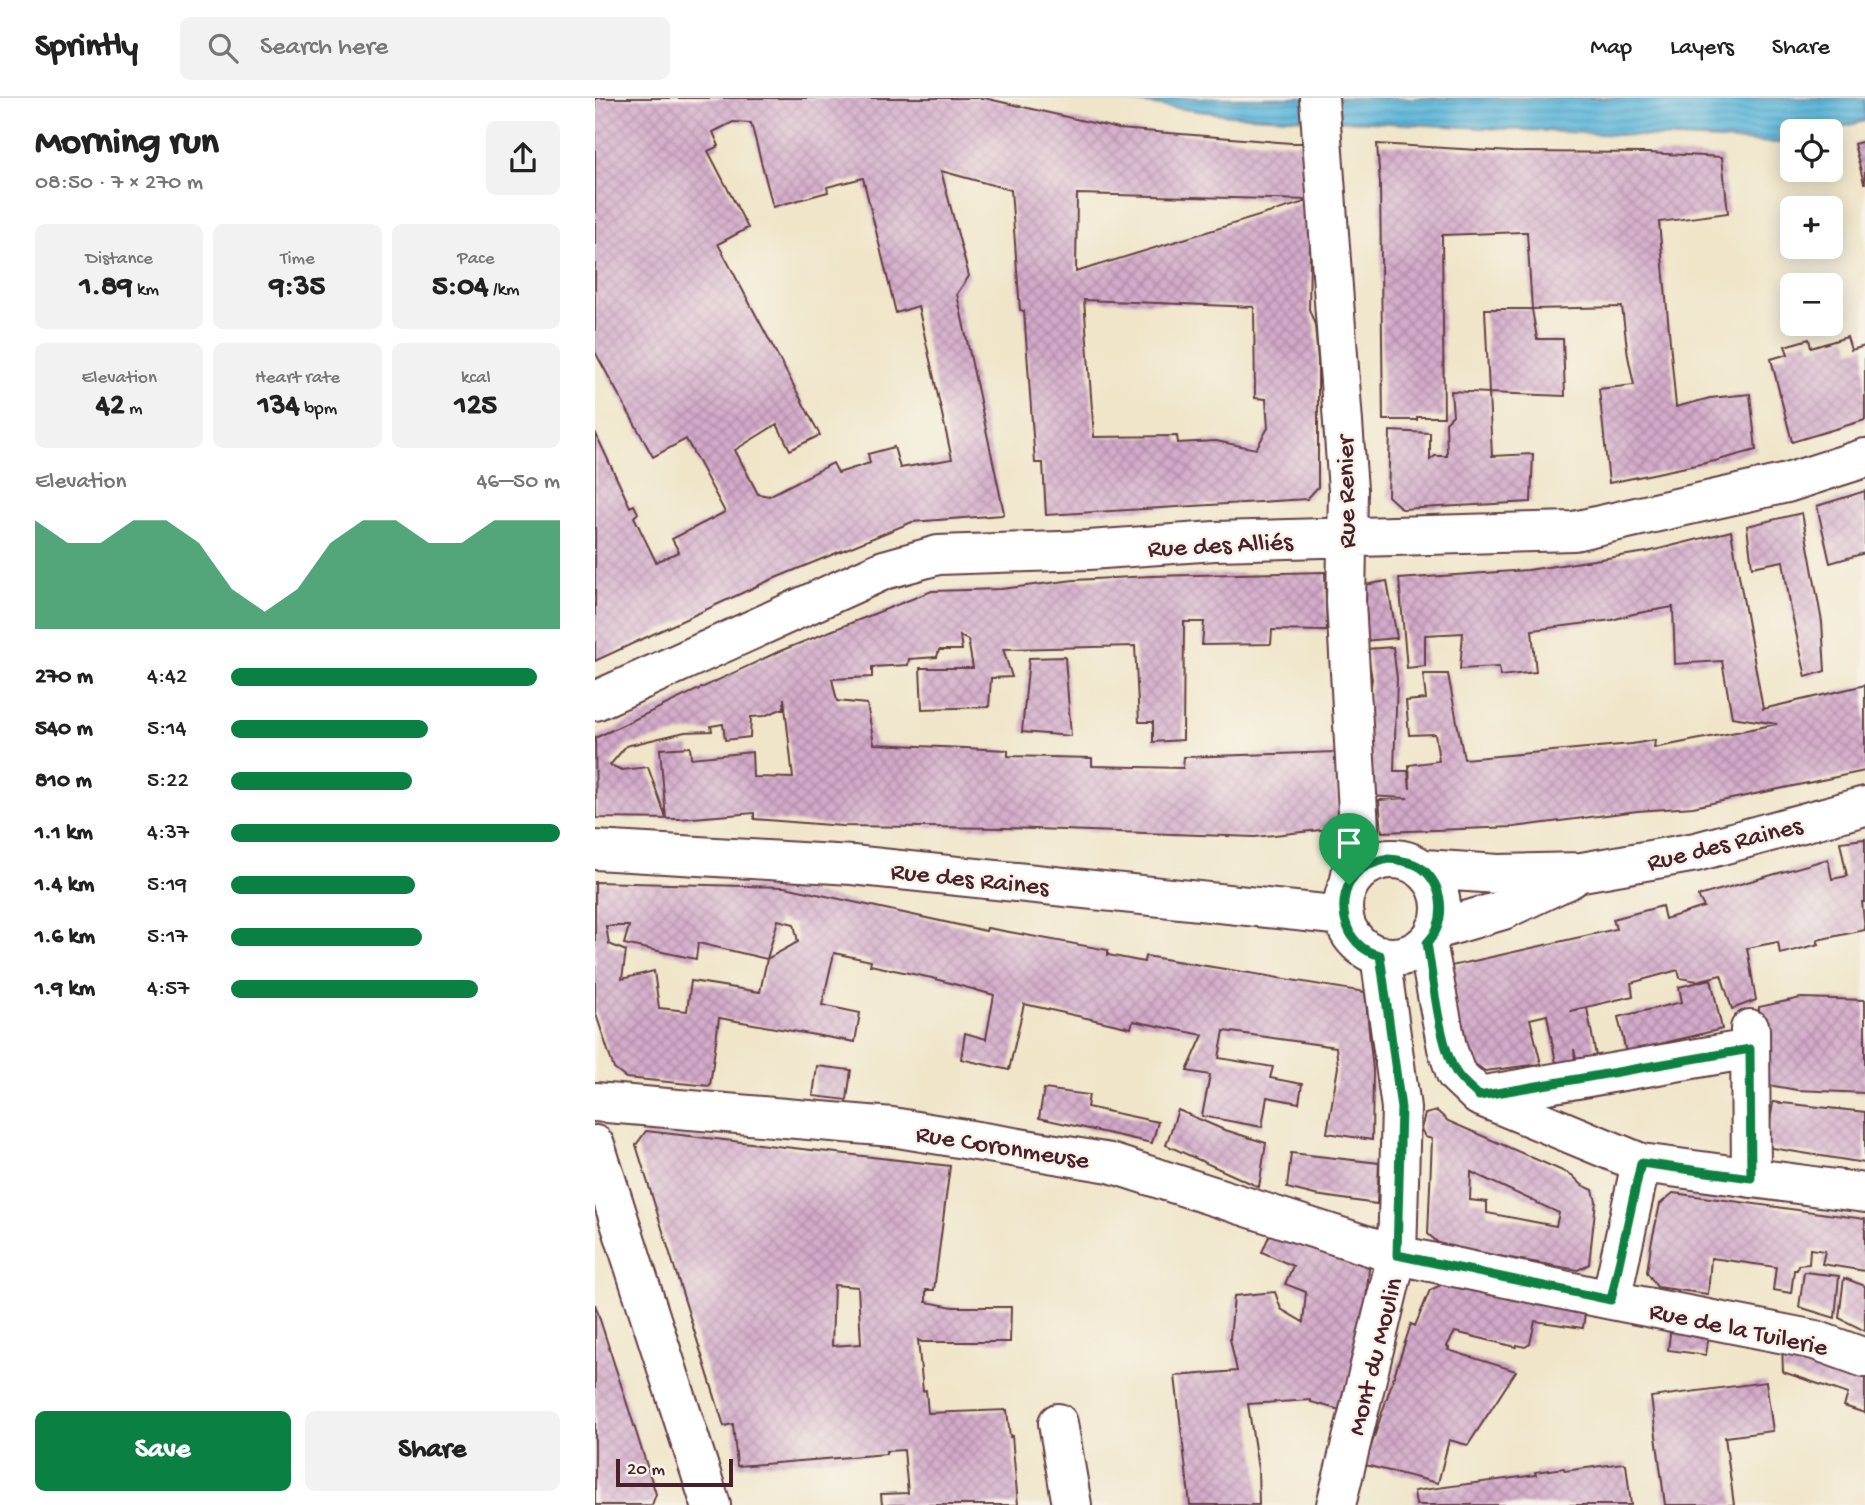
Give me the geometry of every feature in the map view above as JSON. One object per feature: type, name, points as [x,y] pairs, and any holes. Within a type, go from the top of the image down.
[{"type":"street","name":"Rue Renier","points":[[1319,98],[1348,490],[1345,538],[1346,602],[1359,830],[1346,901]]},
{"type":"street","name":"Rue des Alliés","points":[[595,701],[884,570],[938,555],[1089,550],[1216,541],[1574,531],[1787,483],[1865,458]]},
{"type":"street","name":"Rue des Raines","points":[[1424,869],[1498,874],[1582,872],[1696,852],[1865,806]]},
{"type":"street","name":"Rue des Raines","points":[[595,850],[852,864],[1346,901]]},
{"type":"street","points":[[1388,859],[1405,861],[1424,869],[1439,892],[1441,909],[1431,936],[1419,949],[1404,956],[1373,954],[1359,944],[1349,932],[1346,901],[1359,872],[1373,863],[1388,859]]},
{"type":"street","name":"Rue des Raines","points":[[1431,936],[1503,910],[1582,872]]},
{"type":"street","points":[[1431,936],[1447,1048],[1456,1074],[1479,1096],[1641,1163],[1865,1193]]},
{"type":"street","name":"Mont du Moulin","points":[[1336,1505],[1397,1255],[1401,1108],[1380,955]]},
{"type":"street","points":[[1479,1096],[1750,1039],[1751,1178]]},
{"type":"street","name":"Rue Coronmeuse","points":[[595,1102],[892,1127],[1110,1163],[1397,1255]]},
{"type":"street","points":[[595,1145],[711,1505]]},
{"type":"street","points":[[1611,1300],[1641,1163]]},
{"type":"street","name":"Rue de la Tuilerie","points":[[1397,1255],[1815,1340],[1865,1358]]},
{"type":"street","points":[[1058,1423],[1072,1505]]},
{"type":"water","points":[[1100,98],[1865,98],[1865,121],[1843,127],[1843,119],[1780,119],[1780,143],[1230,115]]},
{"type":"building","points":[[595,98],[984,98],[1119,129],[1307,143],[1311,200],[1309,309],[1315,325],[1318,361],[1318,487],[1307,499],[1046,515],[1043,463],[1035,463],[1024,311],[1020,310],[1011,190],[941,171],[969,276],[957,294],[1004,513],[912,522],[768,581],[595,661],[595,432],[630,507],[634,505],[638,513],[634,517],[656,562],[679,552],[672,539],[725,512],[686,439],[653,457],[595,352]],"holes":[[[733,122],[751,123],[773,207],[828,192],[827,187],[863,178],[896,313],[918,306],[952,459],[900,468],[894,447],[868,454],[870,463],[838,473],[833,463],[769,496],[758,494],[735,450],[777,424],[790,450],[820,435],[718,244],[748,228],[708,151],[719,146],[713,132]],[[1077,194],[1311,200],[1076,272]],[[1084,300],[1254,307],[1255,398],[1266,399],[1268,428],[1256,449],[1216,441],[1178,443],[1177,436],[1094,437]]]},
{"type":"building","points":[[1865,141],[1865,183],[1864,183],[1854,144]]},
{"type":"building","points":[[1377,144],[1512,152],[1648,153],[1722,157],[1728,213],[1659,222],[1676,407],[1710,398],[1750,394],[1756,450],[1609,483],[1599,389],[1634,385],[1622,307],[1532,309],[1527,232],[1442,235],[1444,417],[1383,420],[1380,183]]},
{"type":"building","points":[[1485,309],[1532,309],[1537,339],[1563,339],[1565,396],[1489,393]]},
{"type":"building","points":[[1847,337],[1851,350],[1865,346],[1865,420],[1792,442],[1771,359],[1788,354],[1785,346],[1809,339],[1811,348]]},
{"type":"building","points":[[1451,391],[1489,393],[1492,456],[1533,454],[1531,502],[1402,509],[1388,496],[1390,431],[1430,433],[1430,460],[1435,456],[1447,456],[1446,422],[1453,415]]},
{"type":"building","points":[[1865,491],[1865,553],[1830,563],[1817,506]]},
{"type":"building","points":[[1802,513],[1822,622],[1825,671],[1806,677],[1783,561],[1752,567],[1747,526]]},
{"type":"building","points":[[1731,531],[1763,709],[1865,685],[1865,771],[1693,807],[1637,811],[1514,827],[1382,832],[1379,800],[1408,798],[1366,796],[1367,709],[1372,679],[1367,649],[1393,647],[1397,678],[1394,771],[1408,771],[1410,789],[1409,765],[1439,761],[1435,734],[1409,735],[1406,701],[1426,699],[1423,674],[1448,674],[1464,759],[1655,740],[1654,748],[1777,724],[1732,717],[1722,661],[1675,664],[1673,607],[1612,620],[1532,630],[1536,672],[1500,676],[1499,667],[1460,669],[1463,633],[1425,635],[1425,666],[1407,668],[1399,579],[1528,570],[1647,552]]},
{"type":"building","points":[[1325,572],[1327,631],[1272,630],[1271,644],[1202,645],[1204,622],[1184,622],[1183,740],[1153,742],[1153,722],[1139,722],[1135,646],[1003,649],[1012,677],[991,678],[989,707],[922,709],[920,668],[973,668],[968,640],[960,636],[962,650],[939,650],[937,657],[909,659],[908,665],[872,667],[872,677],[832,679],[837,701],[867,704],[874,744],[1008,750],[1008,756],[1092,758],[1092,766],[1183,768],[1184,757],[1336,752],[1339,828],[1255,837],[1005,828],[842,826],[754,819],[754,813],[680,819],[596,818],[595,738],[780,651],[932,591],[1001,589],[1074,580]],"holes":[[[784,698],[793,778],[753,777],[752,752],[691,758],[690,747],[660,749],[666,818],[648,767],[622,770],[610,765],[626,746],[685,732],[712,731],[711,726],[723,724],[725,740],[750,737],[751,717],[764,716],[784,708]]]},
{"type":"building","points":[[1387,581],[1397,638],[1363,641],[1354,587]]},
{"type":"building","points":[[1065,657],[1071,736],[1022,732],[1029,658]]},
{"type":"building","points":[[1865,839],[1865,902],[1862,902],[1865,930],[1817,940],[1819,944],[1780,954],[1778,942],[1747,948],[1756,1000],[1732,1009],[1721,975],[1697,981],[1680,978],[1678,970],[1631,983],[1633,996],[1570,1011],[1587,1008],[1596,1056],[1576,1059],[1574,1049],[1575,1061],[1556,1063],[1547,1015],[1530,1019],[1541,1064],[1485,1071],[1466,1058],[1447,967],[1616,929],[1613,919],[1662,906],[1665,919],[1704,907],[1698,896],[1828,859],[1832,879],[1847,876],[1840,842]]},
{"type":"building","points":[[595,882],[785,887],[986,931],[987,928],[1108,950],[1108,955],[1144,962],[1145,956],[1365,992],[1373,1070],[1372,1140],[1327,1133],[1338,1067],[1336,1047],[1224,1031],[1219,1058],[1273,1067],[1270,1078],[1302,1084],[1299,1103],[1267,1097],[1262,1127],[1202,1116],[1210,1075],[1187,1071],[1203,1035],[1133,1021],[1131,1028],[1024,1004],[1009,1070],[961,1059],[965,1033],[986,1039],[994,995],[870,965],[871,961],[834,953],[822,1005],[860,1013],[855,1042],[719,1018],[710,1086],[626,1078],[614,1069],[595,1011]],"holes":[[[778,920],[794,924],[798,942],[767,959]],[[606,926],[629,926],[624,944],[696,959],[698,943],[767,959],[760,992],[691,981],[687,1011],[659,1008],[654,971],[622,979],[626,951],[609,944]]]},
{"type":"building","points":[[1711,979],[1722,1029],[1626,1052],[1618,1017],[1682,1002],[1679,987]]},
{"type":"building","points":[[1801,998],[1865,1000],[1865,1093],[1797,1090],[1757,1083],[1759,1007]]},
{"type":"building","points":[[817,1066],[851,1070],[847,1100],[813,1096]]},
{"type":"building","points":[[1044,1089],[1089,1095],[1087,1107],[1158,1122],[1152,1143],[1039,1118]]},
{"type":"building","points":[[1773,1102],[1865,1112],[1865,1163],[1766,1147]]},
{"type":"building","points":[[1178,1110],[1222,1129],[1266,1143],[1259,1187],[1166,1145]]},
{"type":"building","points":[[1437,1111],[1448,1121],[1572,1175],[1582,1185],[1593,1190],[1596,1201],[1589,1264],[1578,1270],[1442,1246],[1428,1234],[1432,1139],[1425,1137],[1421,1129],[1425,1114]],"holes":[[[1471,1172],[1559,1213],[1556,1226],[1487,1213],[1487,1202],[1470,1200]]]},
{"type":"building","points":[[646,1131],[950,1166],[934,1290],[926,1290],[926,1302],[953,1307],[1011,1307],[1010,1342],[918,1340],[923,1391],[926,1390],[928,1413],[1007,1410],[1018,1505],[882,1505],[881,1494],[908,1493],[904,1450],[886,1451],[886,1454],[737,1466],[733,1424],[724,1426],[636,1145]],"holes":[[[834,1285],[858,1287],[861,1344],[832,1346]]]},
{"type":"building","points":[[1291,1153],[1379,1163],[1377,1204],[1287,1188]]},
{"type":"building","points":[[1673,1193],[1865,1219],[1865,1271],[1822,1264],[1825,1251],[1810,1249],[1809,1264],[1798,1265],[1797,1270],[1794,1270],[1791,1293],[1773,1290],[1776,1267],[1711,1258],[1708,1294],[1657,1287],[1647,1272],[1651,1245],[1660,1204]]},
{"type":"building","points":[[1270,1234],[1359,1255],[1369,1269],[1364,1320],[1340,1410],[1311,1400],[1248,1404],[1258,1469],[1259,1505],[1190,1505],[1175,1376],[1237,1371],[1230,1339],[1234,1296],[1275,1292],[1281,1309],[1303,1322],[1306,1292],[1285,1284],[1293,1266],[1262,1252]]},
{"type":"building","points":[[1804,1272],[1839,1276],[1835,1318],[1799,1307]]},
{"type":"building","points":[[1844,1278],[1865,1286],[1865,1331],[1839,1318]]},
{"type":"building","points":[[1443,1284],[1586,1305],[1583,1328],[1535,1321],[1530,1344],[1525,1347],[1455,1332],[1447,1346],[1448,1350],[1516,1371],[1468,1445],[1449,1440],[1438,1483],[1365,1465],[1411,1324],[1415,1326],[1430,1290]]},
{"type":"building","points":[[595,1304],[656,1494],[652,1505],[595,1505]]},
{"type":"building","points":[[1671,1326],[1709,1332],[1706,1355],[1668,1350]]},
{"type":"building","points":[[1782,1344],[1865,1368],[1865,1413],[1844,1406],[1848,1394],[1783,1372]]},
{"type":"building","points":[[1766,1382],[1773,1431],[1725,1437],[1734,1505],[1665,1505],[1651,1397]]},
{"type":"building","points":[[1626,1464],[1631,1505],[1416,1505],[1414,1491],[1536,1475],[1535,1472],[1564,1468],[1565,1471]]},
{"type":"route","points":[[1388,859],[1405,861],[1424,869],[1432,879],[1439,892],[1441,909],[1439,924],[1427,943],[1438,1009],[1456,1074],[1479,1096],[1750,1049],[1751,1178],[1641,1163],[1611,1300],[1397,1255],[1401,1108],[1380,955],[1373,954],[1359,944],[1349,932],[1344,916],[1344,900],[1349,885],[1359,872],[1373,863],[1388,859]]}]
